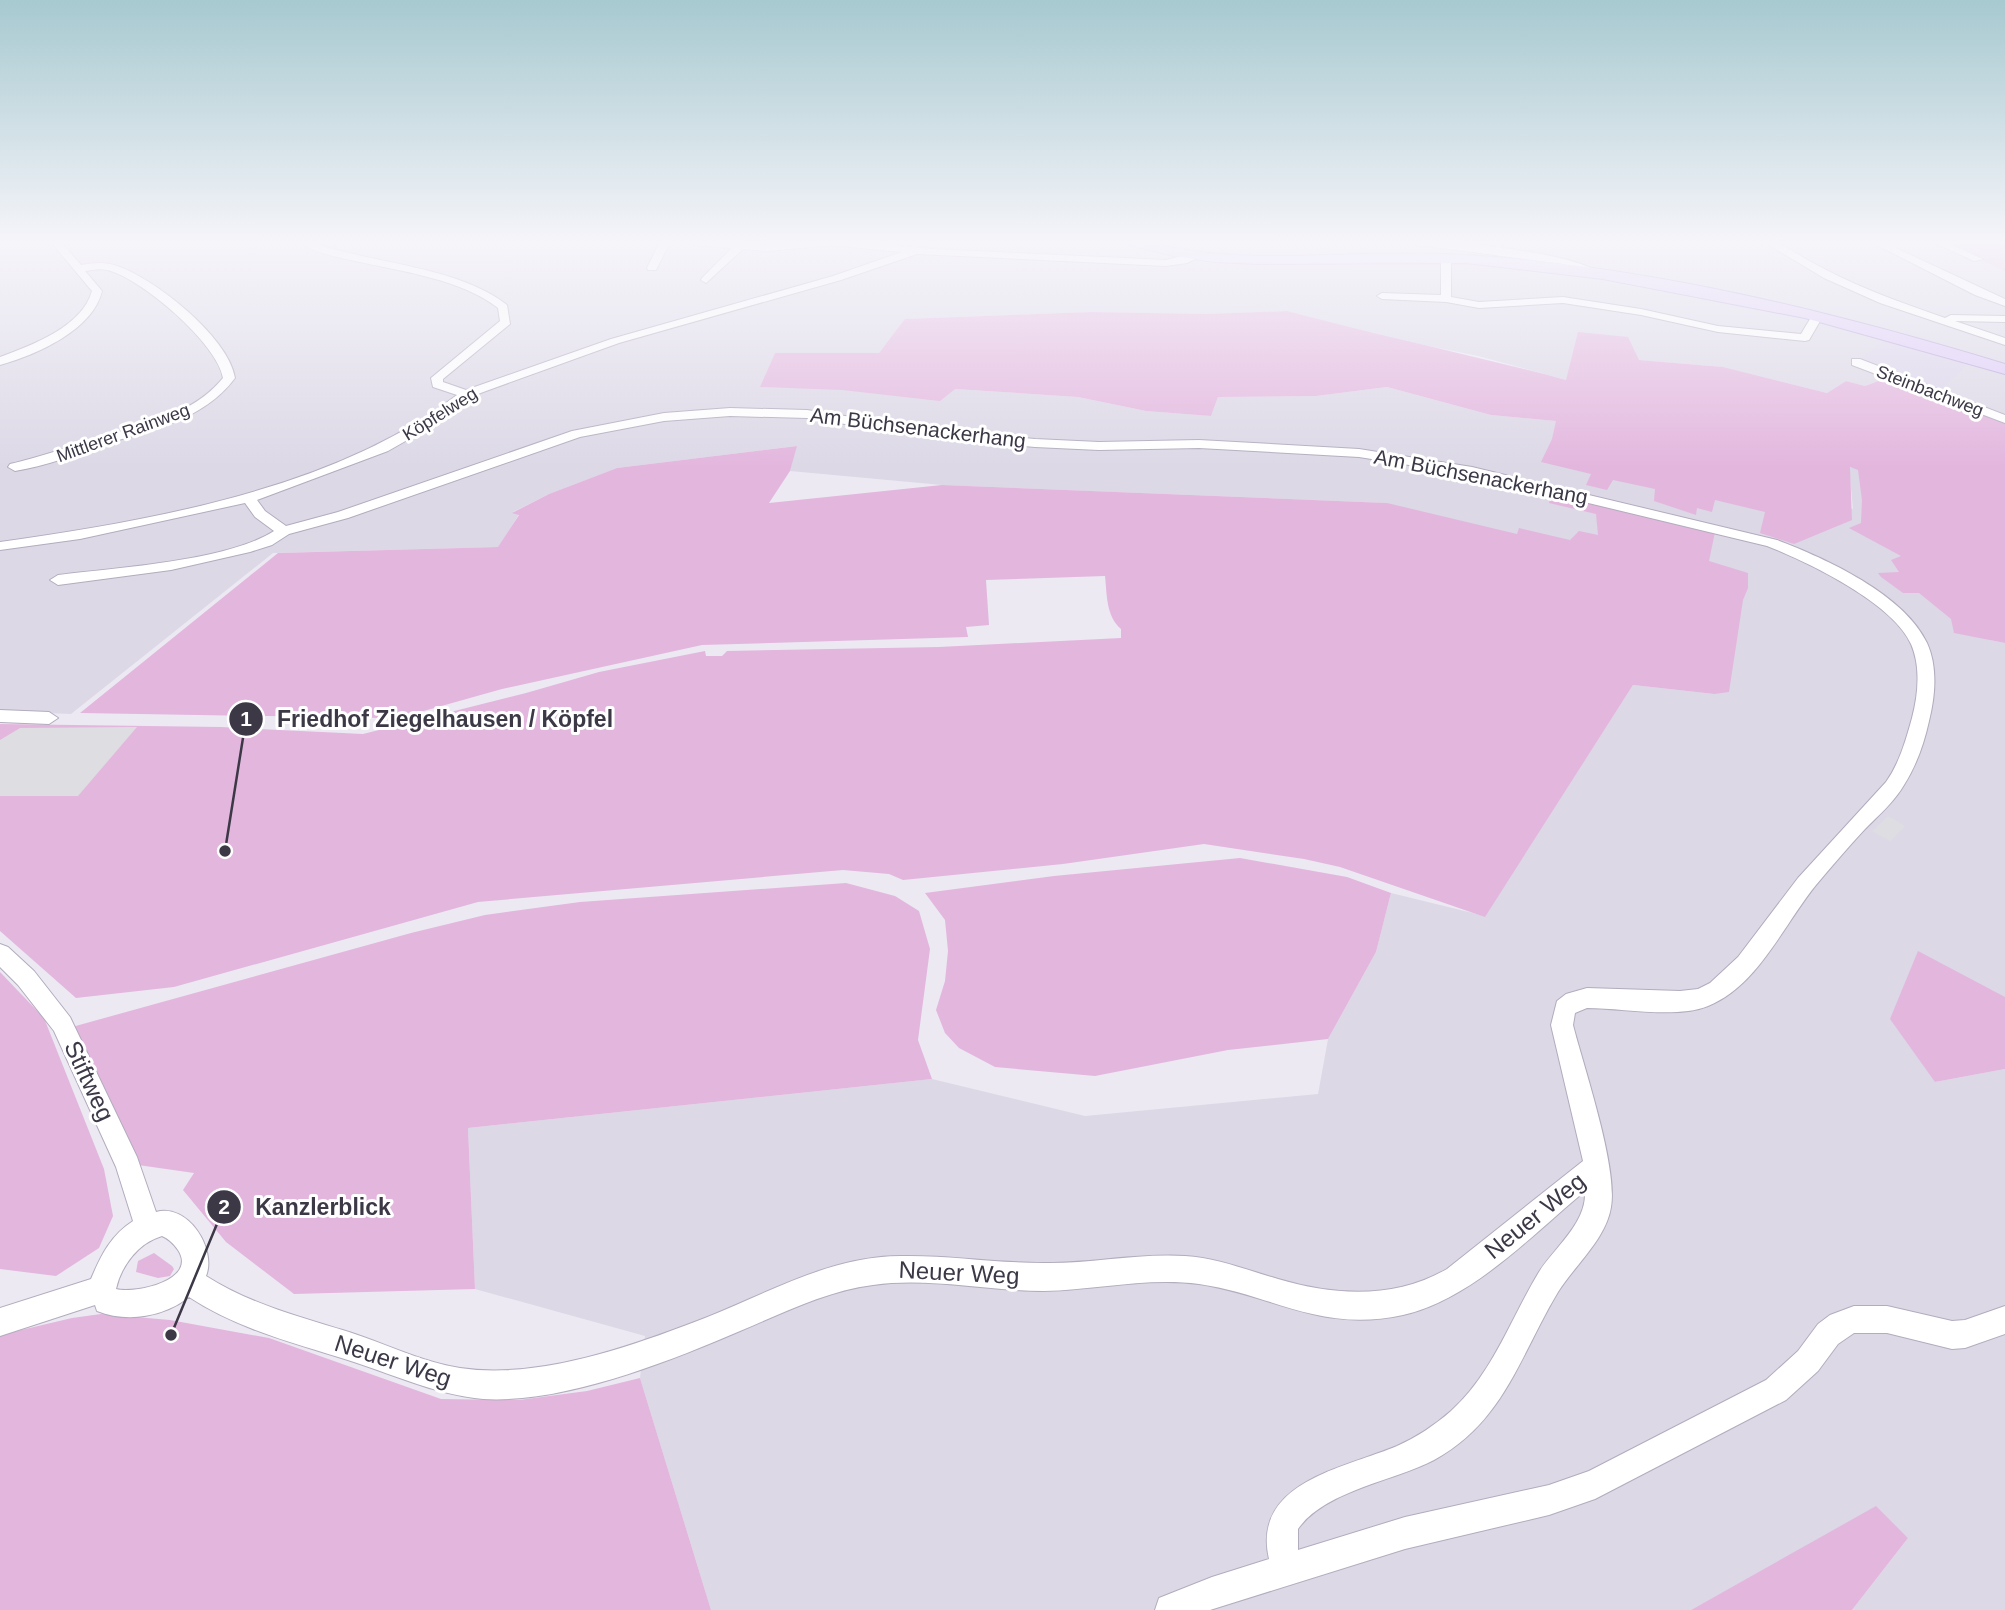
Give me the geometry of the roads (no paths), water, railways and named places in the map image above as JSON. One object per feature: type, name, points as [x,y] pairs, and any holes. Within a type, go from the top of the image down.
[{"type":"main road","points":[[1822,317],[1886,333],[2005,369]]},
{"type":"street","points":[[0,361],[34,347],[82,317]]},
{"type":"street","name":"Mittlerer Rainweg","points":[[15,467],[39,462],[181,415],[200,405],[229,378],[229,364],[211,340],[182,317]]},
{"type":"street","points":[[466,394],[441,387],[437,384],[437,378],[506,322],[506,317]]},
{"type":"street","name":"Köpfelweg","points":[[0,546],[80,535],[249,499],[289,486],[383,449],[434,419],[466,394],[625,337],[696,317]]},
{"type":"street","points":[[1663,317],[1718,330],[1805,338],[1816,317]]},
{"type":"street","points":[[1929,318],[2005,319]]},
{"type":"street","points":[[1929,318],[2005,342]]},
{"type":"street","name":"Steinbachweg","points":[[1856,362],[2005,419]]},
{"type":"street","name":"Am Büchsenackerhang","points":[[58,580],[184,562],[245,549],[267,542],[284,531],[343,515],[577,434],[664,416],[746,411],[807,414],[905,430],[991,440],[1099,446],[1257,446],[1412,460],[1472,471],[1674,518],[1772,543],[1805,555],[1838,573],[1878,601],[1906,625],[1919,643],[1926,664],[1926,681],[1911,754],[1896,783],[1795,895],[1742,968],[1718,988],[1699,999],[1587,998],[1565,1008],[1562,1025],[1597,1166]]},
{"type":"street","points":[[249,499],[260,514],[284,531]]},
{"type":"street","points":[[0,716],[49,718]]},
{"type":"street","name":"Stiftweg","points":[[0,953],[26,978],[59,1019],[128,1166],[148,1226]]},
{"type":"street","name":"Neuer Weg","points":[[188,1281],[219,1302],[254,1317],[439,1377],[474,1384],[509,1383],[567,1375],[644,1354],[835,1279],[876,1270],[1045,1277],[1184,1269],[1230,1276],[1316,1302],[1367,1305],[1400,1302],[1444,1287],[1458,1279],[1597,1166]]},
{"type":"street","name":"Neuer Weg","points":[[1287,1569],[1280,1544],[1281,1529],[1298,1505],[1338,1484],[1439,1440],[1488,1395],[1505,1370],[1544,1290],[1595,1218],[1600,1205],[1597,1166]]},
{"type":"street","points":[[167,1224],[188,1240],[197,1262],[195,1272],[188,1281],[169,1293],[135,1304],[110,1303],[103,1296],[102,1289],[115,1256],[130,1239],[148,1226],[167,1224]]},
{"type":"street","points":[[0,1322],[102,1289]]},
{"type":"street","points":[[1171,1610],[1212,1593],[1405,1533],[1549,1500],[1595,1484],[1776,1390],[1794,1374],[1828,1333],[1841,1323],[1856,1318],[1874,1318],[1952,1335],[1965,1334],[2005,1320]]},
{"type":"place","name":"Friedhof Ziegelhausen / Köpfel","points":[[225,851]]},
{"type":"place","name":"Kanzlerblick","points":[[171,1335]]}]
